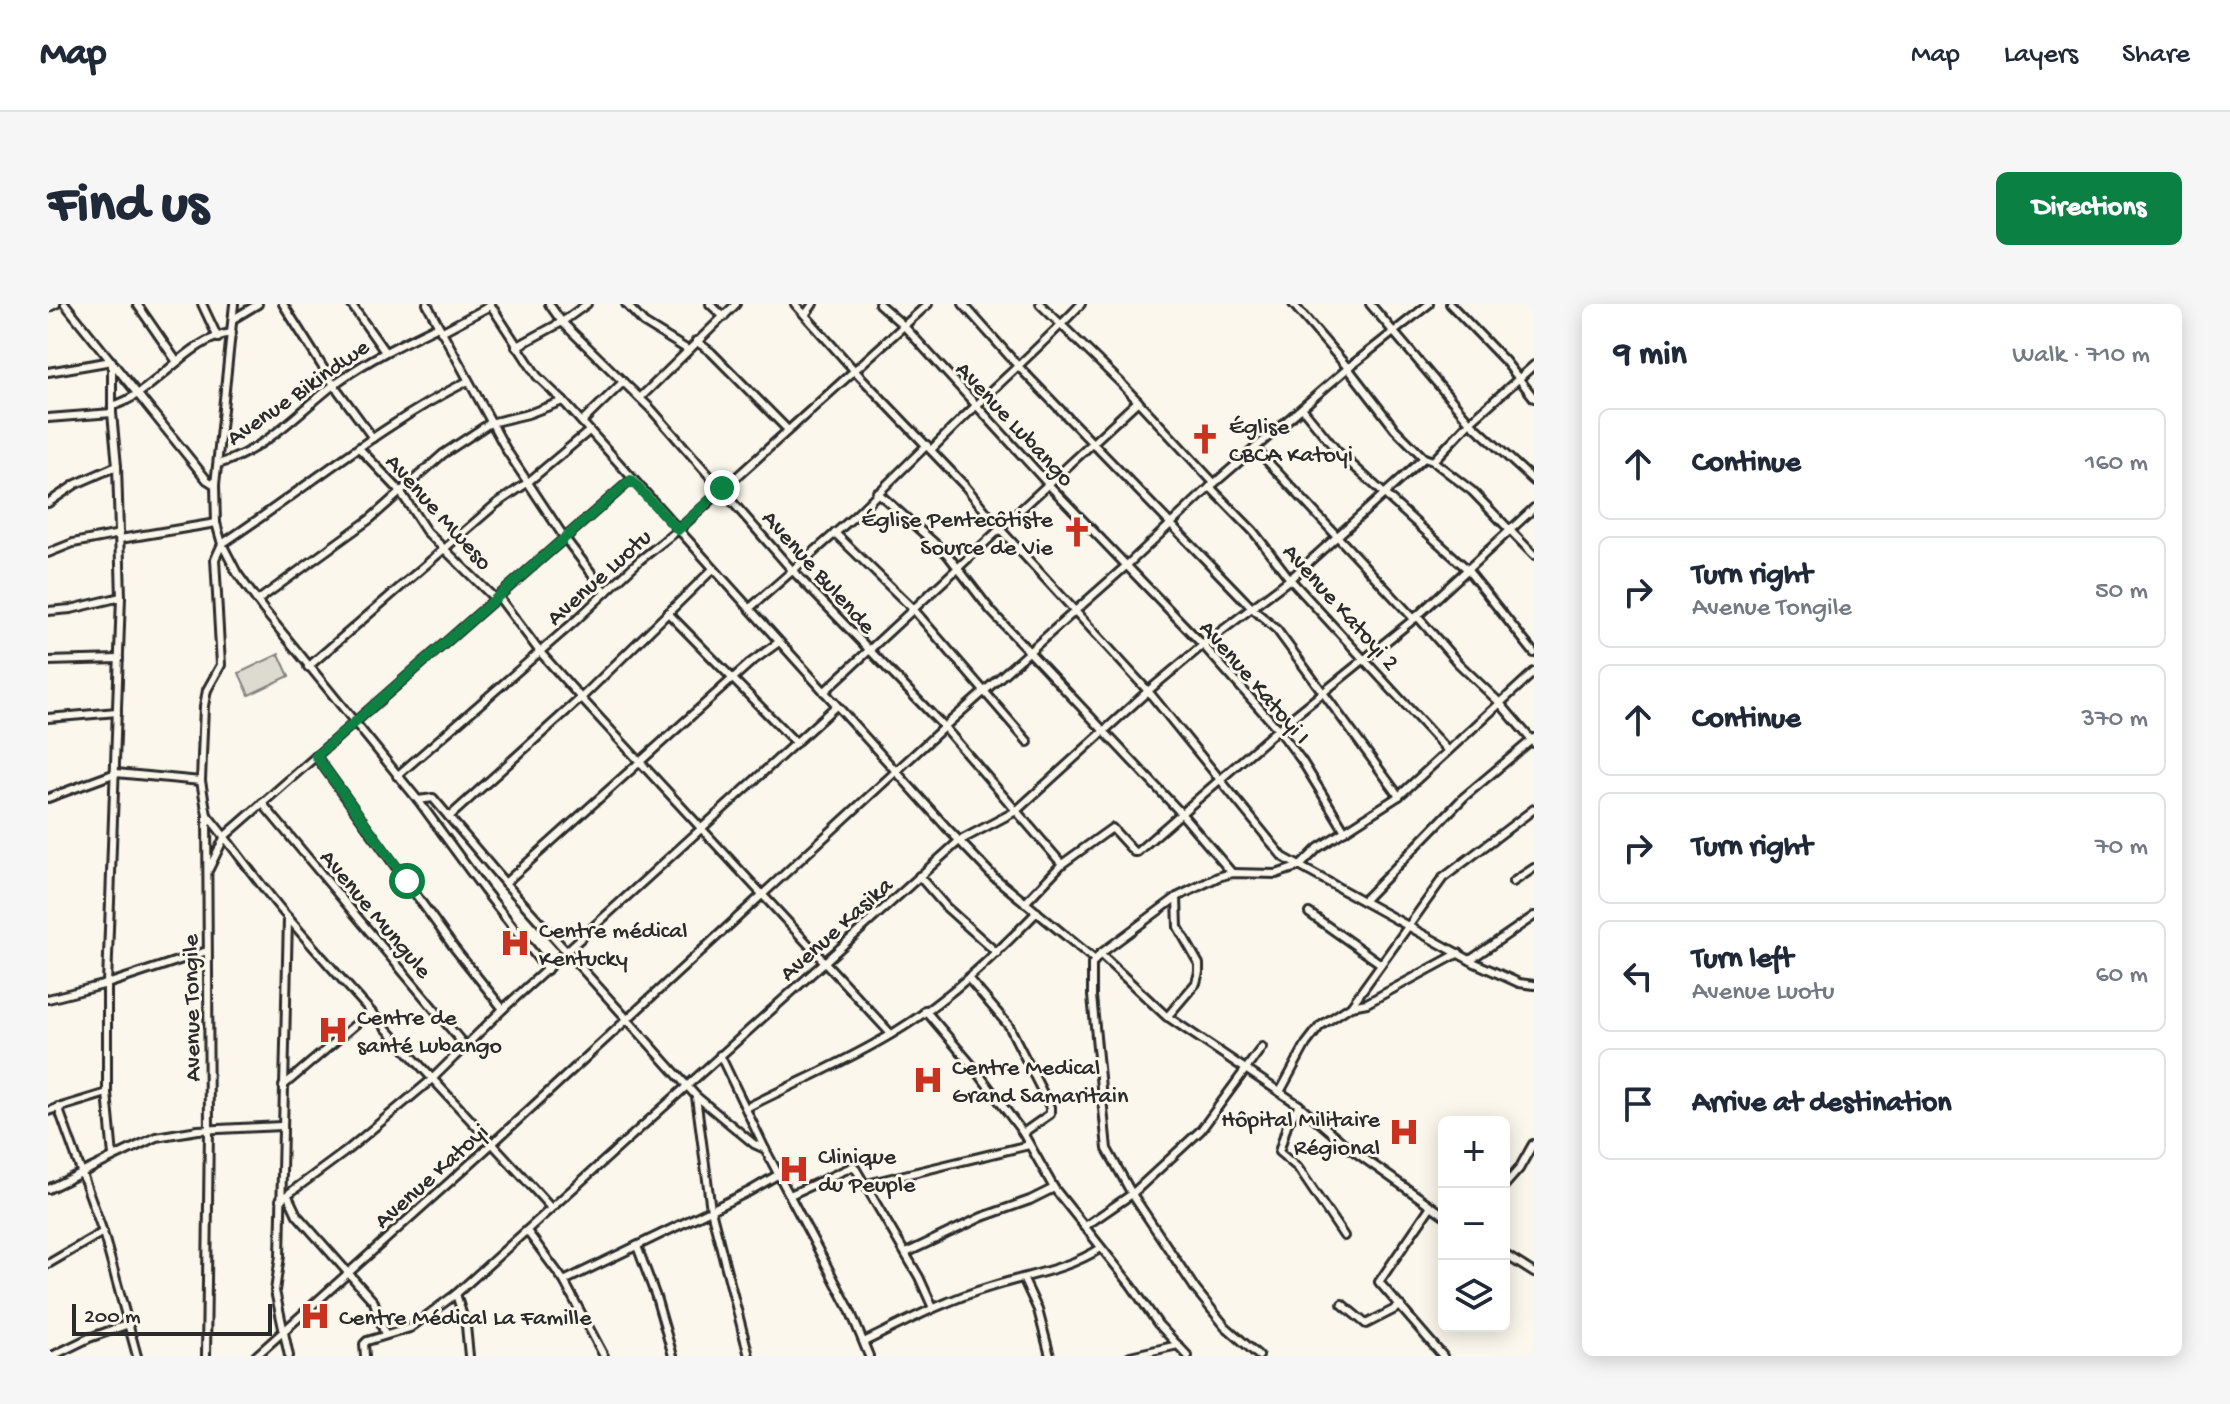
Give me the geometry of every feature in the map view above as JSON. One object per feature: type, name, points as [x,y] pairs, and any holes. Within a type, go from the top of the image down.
[{"type":"street","points":[[48,308],[56,304]]},
{"type":"street","points":[[65,304],[207,480],[215,485]]},
{"type":"street","points":[[137,304],[177,362]]},
{"type":"street","points":[[202,304],[218,338]]},
{"type":"street","points":[[234,304],[215,485],[216,523],[222,544],[257,601],[418,800],[547,970]]},
{"type":"street","points":[[233,319],[258,304]]},
{"type":"street","points":[[283,304],[334,385],[373,438]]},
{"type":"street","points":[[351,304],[385,352]]},
{"type":"street","points":[[427,304],[490,423],[527,483],[606,592]]},
{"type":"street","name":"Avenue Bulende","points":[[549,304],[562,322],[640,398],[792,570],[944,727],[1062,864]]},
{"type":"street","points":[[516,347],[562,322],[587,304]]},
{"type":"street","points":[[626,304],[644,323],[688,350]]},
{"type":"street","points":[[710,304],[724,317]]},
{"type":"street","points":[[640,398],[736,304]]},
{"type":"street","points":[[795,304],[929,447],[1148,691],[1283,857],[1410,924],[1470,960],[1519,983],[1534,985]]},
{"type":"street","points":[[805,315],[813,304]]},
{"type":"street","name":"Avenue Lubango","points":[[879,304],[903,325],[1126,566]]},
{"type":"street","name":"Avenue Luotu","points":[[397,776],[640,560],[678,530],[928,304]]},
{"type":"street","points":[[963,304],[1170,524],[1277,630],[1399,796]]},
{"type":"street","name":"Avenue Katoyi 2","points":[[1040,304],[1138,401],[1253,531],[1290,579],[1447,750]]},
{"type":"street","points":[[750,608],[1019,367],[1081,304]]},
{"type":"street","points":[[1293,304],[1395,429],[1424,458],[1433,461],[1472,491],[1534,555]]},
{"type":"street","points":[[1370,304],[1470,422],[1534,481]]},
{"type":"street","name":"Avenue Katoyi","points":[[256,1356],[1212,485],[1348,368],[1429,304]]},
{"type":"street","points":[[1450,304],[1534,398]]},
{"type":"street","points":[[490,305],[537,376],[994,877],[1097,957],[1167,1017],[1299,1105],[1348,1147],[1438,1211]]},
{"type":"street","name":"Avenue Bikindwe","points":[[218,464],[237,459],[274,435],[334,385],[385,352],[490,305]]},
{"type":"street","points":[[48,418],[112,409],[139,394],[177,362],[232,333]]},
{"type":"street","points":[[696,341],[711,352],[788,430]]},
{"type":"street","points":[[48,372],[112,361]]},
{"type":"street","points":[[112,361],[121,597],[107,984],[107,1093],[113,1156]]},
{"type":"street","points":[[1433,461],[1470,422],[1534,365]]},
{"type":"street","points":[[207,873],[207,815],[201,781],[204,706],[207,690],[221,665],[215,559],[222,544],[373,438],[438,396],[468,381]]},
{"type":"street","points":[[582,422],[623,382]]},
{"type":"street","points":[[257,601],[370,519],[443,454],[490,423],[563,401]]},
{"type":"street","points":[[824,692],[1138,401]]},
{"type":"street","points":[[1302,408],[1337,451],[1466,568],[1534,653]]},
{"type":"street","points":[[308,667],[496,504],[527,483],[589,431]]},
{"type":"street","name":"Avenue Mweso","points":[[359,448],[400,491],[426,531],[496,597],[581,698],[891,1034]]},
{"type":"street","points":[[1255,448],[1337,538],[1533,740],[1464,797],[1363,901]]},
{"type":"street","name":"Avenue Kasika","points":[[385,1335],[410,1328],[456,1294],[959,841],[1016,811],[1148,691],[1290,579],[1424,458]]},
{"type":"street","points":[[48,503],[76,484],[117,466]]},
{"type":"street","name":"Avenue Tongile","points":[[206,1356],[209,1129],[207,873],[225,836],[631,480]]},
{"type":"street","points":[[877,492],[947,554],[980,599],[1180,812],[1232,873]]},
{"type":"street","points":[[1025,903],[1062,864],[1113,828],[1137,852],[1278,729],[1416,618],[1466,568],[1534,508]]},
{"type":"street","points":[[48,553],[73,543],[216,523]]},
{"type":"street","points":[[835,533],[914,610],[1028,742]]},
{"type":"street","name":"Avenue Katoyi I","points":[[1126,566],[1203,645],[1278,729],[1302,761],[1345,831]]},
{"type":"street","points":[[449,817],[581,698],[713,569]]},
{"type":"street","points":[[48,611],[121,597]]},
{"type":"street","points":[[668,613],[796,743]]},
{"type":"street","points":[[505,883],[732,679],[779,642]]},
{"type":"street","points":[[48,661],[119,659]]},
{"type":"street","points":[[1259,1356],[1225,1326],[1196,1290],[1132,1194],[1107,1149],[1090,969],[1097,957],[1177,897],[1232,873],[1269,875],[1300,866],[1318,848],[1399,796],[1534,672]]},
{"type":"street","points":[[280,1200],[378,1126],[431,1080],[503,1009],[836,706]]},
{"type":"street","points":[[48,718],[117,712]]},
{"type":"street","points":[[316,756],[455,949],[503,1009]]},
{"type":"street","points":[[48,798],[116,773],[201,781]]},
{"type":"street","points":[[418,800],[433,798],[696,1096],[754,1144],[765,1149]]},
{"type":"street","name":"Avenue Mungule","points":[[262,803],[465,1046]]},
{"type":"street","points":[[1280,1092],[1306,1044],[1320,1026],[1351,1006],[1443,878],[1534,809]]},
{"type":"street","points":[[207,815],[288,918],[370,1012],[551,1208]]},
{"type":"street","points":[[1513,882],[1534,868]]},
{"type":"street","points":[[919,876],[946,907],[997,953]]},
{"type":"street","points":[[1167,1017],[1196,983],[1199,972],[1199,964],[1178,927],[1177,897]]},
{"type":"street","points":[[746,1108],[891,1034],[968,978],[1037,912]]},
{"type":"street","points":[[1309,913],[1381,964]]},
{"type":"street","points":[[1470,960],[1534,916]]},
{"type":"street","points":[[288,918],[280,1256],[275,1291],[289,1356]]},
{"type":"street","points":[[48,990],[50,999],[207,951]]},
{"type":"street","points":[[1351,1006],[1367,1003],[1459,953]]},
{"type":"street","points":[[968,978],[1009,1026],[1050,1107],[1050,1114],[1023,1133]]},
{"type":"street","points":[[925,1010],[970,1062],[1023,1133],[1054,1188],[1158,1324],[1188,1356]]},
{"type":"street","points":[[283,1086],[370,1012]]},
{"type":"street","points":[[1084,1227],[1132,1194],[1201,1130],[1262,1047]]},
{"type":"street","points":[[720,1055],[869,1356]]},
{"type":"street","points":[[48,1111],[107,1093]]},
{"type":"street","points":[[696,1096],[711,1210],[749,1356]]},
{"type":"street","points":[[1299,1105],[1287,1125],[1279,1152],[1298,1168],[1344,1236]]},
{"type":"street","points":[[58,1107],[103,1232],[137,1356]]},
{"type":"street","points":[[48,1189],[113,1156],[178,1131],[282,1126]]},
{"type":"street","points":[[1510,1179],[1533,1144]]},
{"type":"street","points":[[867,1184],[1029,1145]]},
{"type":"street","points":[[790,1195],[852,1166],[867,1184],[933,1308]]},
{"type":"street","points":[[564,1281],[779,1174]]},
{"type":"street","points":[[906,1253],[982,1217],[1054,1188]]},
{"type":"street","points":[[288,1196],[297,1215],[374,1302],[385,1335],[364,1344],[365,1356]]},
{"type":"street","points":[[1431,1206],[1379,1282],[1443,1356]]},
{"type":"street","points":[[527,1231],[564,1281],[604,1356]]},
{"type":"street","points":[[48,1264],[103,1232]]},
{"type":"street","points":[[637,1246],[673,1356]]},
{"type":"street","points":[[864,1342],[933,1308],[989,1287],[1069,1265],[1101,1248]]},
{"type":"street","points":[[1510,1258],[1534,1273]]},
{"type":"street","points":[[1023,1278],[1038,1310],[1050,1356]]},
{"type":"street","points":[[456,1294],[466,1326],[469,1356]]},
{"type":"street","points":[[1342,1304],[1365,1324],[1401,1306]]},
{"type":"street","points":[[53,1356],[89,1338],[129,1324]]},
{"type":"street","points":[[1134,1355],[1178,1345]]},
{"type":"shaded area","points":[[279,654],[289,676],[249,695],[239,673]]},
{"type":"place","name":"Église CBCA Katoyi","points":[[1205,439]]},
{"type":"place","name":"Église Pentecôtiste Source de Vie","points":[[1077,532]]},
{"type":"place","name":"Centre médical Kentucky","points":[[515,943]]},
{"type":"place","name":"Centre de santé Lubango","points":[[333,1030]]},
{"type":"place","name":"Centre Medical Grand Samaritain","points":[[928,1080]]},
{"type":"place","name":"Hôpital Militaire Régional","points":[[1404,1132]]},
{"type":"place","name":"Clinique du Peuple","points":[[794,1169]]},
{"type":"place","name":"Centre Médical La Famille","points":[[315,1316]]},
{"type":"route","points":[[407,881],[316,756],[631,480],[678,530],[722,488]]}]
